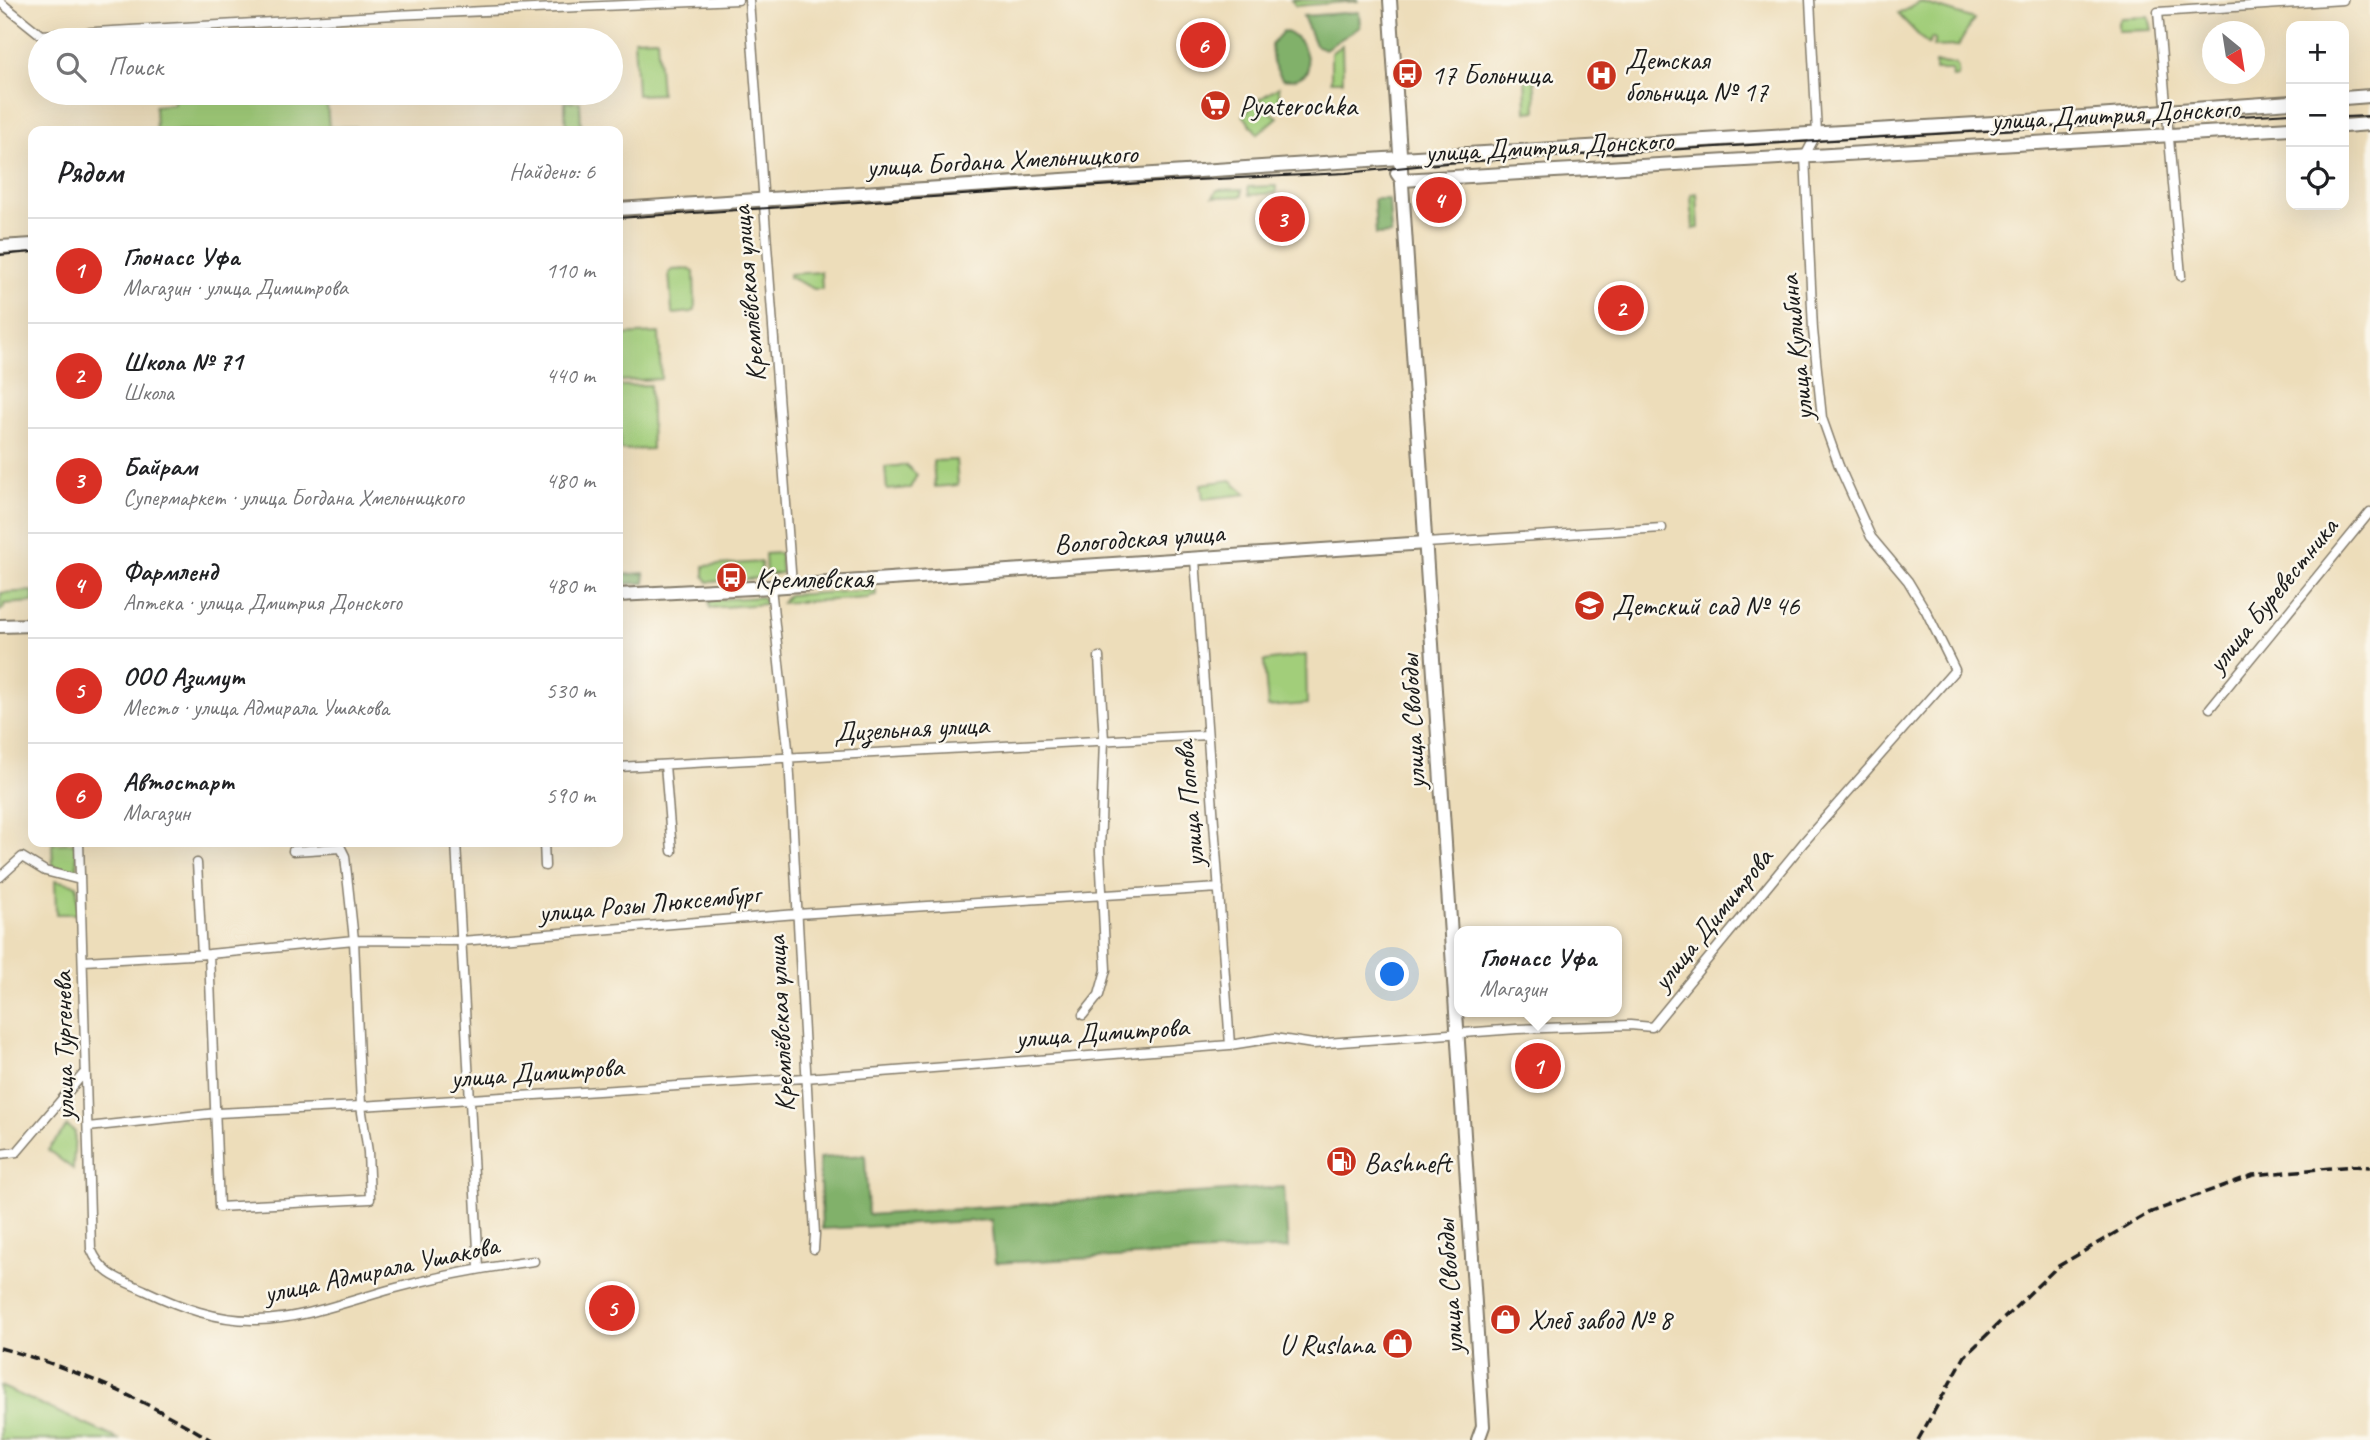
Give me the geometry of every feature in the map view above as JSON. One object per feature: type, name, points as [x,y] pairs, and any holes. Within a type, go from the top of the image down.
[{"type":"main road","name":"улица Свободы","points":[[1390,0],[1394,159],[1402,180],[1454,999]]},
{"type":"main road","points":[[2349,98],[2370,96]]},
{"type":"main road","name":"улица Дмитрия Донского","points":[[1394,159],[2286,102]]},
{"type":"main road","points":[[2349,126],[2370,124]]},
{"type":"main road","name":"улица Дмитрия Донского","points":[[1402,180],[2286,128]]},
{"type":"main road","name":"улица Богдана Хмельницкого","points":[[623,209],[1394,159]]},
{"type":"main road","points":[[0,247],[28,245]]},
{"type":"main road","name":"Вологодская улица","points":[[623,595],[1426,543]]},
{"type":"main road","points":[[0,626],[28,625]]},
{"type":"main road","name":"улица Свободы","points":[[1455,1017],[1483,1426]]},
{"type":"main road","points":[[1478,1440],[1483,1426]]},
{"type":"street","points":[[164,28],[738,0]]},
{"type":"street","name":"Кремлёвская улица","points":[[749,0],[792,585]]},
{"type":"street","points":[[1805,156],[1817,133],[1810,0]]},
{"type":"street","points":[[2182,276],[2158,12],[2343,0]]},
{"type":"street","points":[[0,2],[32,28]]},
{"type":"street","name":"улица Кулибина","points":[[1805,156],[1813,330],[1822,418],[1839,466],[1871,537],[1908,581],[1955,670]]},
{"type":"street","name":"улица Буревестника","points":[[2210,708],[2370,512]]},
{"type":"street","name":"Вологодская улица","points":[[1426,543],[1662,528]]},
{"type":"street","name":"улица Попова","points":[[1195,559],[1230,1045]]},
{"type":"street","name":"Кремлёвская улица","points":[[771,587],[789,758],[814,1249]]},
{"type":"street","points":[[1083,1015],[1099,995],[1107,970],[1100,851],[1104,740],[1099,657]]},
{"type":"street","name":"улица Димитрова","points":[[88,1126],[217,1113],[805,1078],[1230,1045],[1274,1038],[1313,1044],[1456,1032],[1618,1025],[1652,1027],[1804,842],[1955,670]]},
{"type":"street","name":"Дизельная улица","points":[[623,767],[1207,735]]},
{"type":"street","points":[[665,765],[672,851]]},
{"type":"street","name":"улица Тургенева","points":[[79,847],[92,1249]]},
{"type":"street","points":[[456,847],[479,1268]]},
{"type":"street","points":[[544,847],[545,866]]},
{"type":"street","points":[[197,863],[217,1113],[219,1207],[370,1199],[368,1152],[361,1106],[354,940],[345,856],[341,848],[293,851]]},
{"type":"street","points":[[0,877],[22,857],[45,871],[80,880]]},
{"type":"street","name":"улица Розы Люксембург","points":[[84,961],[206,954],[354,940],[461,941],[797,914],[1219,888]]},
{"type":"street","points":[[0,1154],[17,1152],[85,1072]]},
{"type":"street","name":"улица Адмирала Ушакова","points":[[92,1249],[102,1269],[184,1309],[219,1317],[257,1320],[307,1312],[427,1279],[479,1268],[534,1261]]},
{"type":"street","name":"улица Свободы","points":[[1483,1426],[1484,1440]]},
{"type":"green space","points":[[1291,0],[1358,0],[1358,1],[1296,6]]},
{"type":"green space","points":[[1920,2],[1974,19],[1958,46],[1933,47],[1935,39],[1932,38],[1928,45],[1898,14]]},
{"type":"green space","points":[[1359,12],[1360,27],[1325,49],[1315,45],[1303,16]]},
{"type":"green space","points":[[2149,17],[2152,30],[2118,31],[2121,18]]},
{"type":"green space","points":[[1283,31],[1300,41],[1307,57],[1308,71],[1296,79],[1282,79],[1273,63],[1271,45]]},
{"type":"green space","points":[[657,38],[661,94],[637,95],[634,39]]},
{"type":"green space","points":[[1342,45],[1343,81],[1331,81],[1331,53]]},
{"type":"green space","points":[[1935,63],[1955,64],[1958,77],[1953,78],[1952,70],[1935,70]]},
{"type":"green space","points":[[1534,71],[1536,111],[1526,112],[1525,72]]},
{"type":"green space","points":[[1279,87],[1280,110],[1258,100]]},
{"type":"green space","points":[[1256,103],[1278,117],[1258,134],[1243,115]]},
{"type":"green space","points":[[327,105],[329,126],[156,126],[155,106]]},
{"type":"green space","points":[[565,105],[580,105],[581,126],[566,126]]},
{"type":"green space","points":[[1276,186],[1276,193],[1249,195],[1248,187]]},
{"type":"green space","points":[[1242,189],[1242,196],[1213,197],[1217,190]]},
{"type":"green space","points":[[1697,193],[1699,228],[1693,229],[1691,194]]},
{"type":"green space","points":[[1374,199],[1389,199],[1391,234],[1376,235]]},
{"type":"green space","points":[[690,269],[694,272],[695,310],[674,314],[669,273],[672,270]]},
{"type":"green space","points":[[821,272],[822,289],[814,289],[789,277],[789,274]]},
{"type":"green space","points":[[659,333],[661,379],[623,381],[623,335]]},
{"type":"green space","points":[[650,385],[652,449],[623,450],[623,386]]},
{"type":"green space","points":[[956,460],[958,485],[935,487],[933,461]]},
{"type":"green space","points":[[906,465],[917,475],[910,488],[887,490],[885,467]]},
{"type":"green space","points":[[1231,480],[1247,494],[1203,499],[1201,484]]},
{"type":"green space","points":[[780,553],[782,573],[766,575],[765,554]]},
{"type":"green space","points":[[761,562],[762,578],[708,582],[704,576],[704,566]]},
{"type":"green space","points":[[644,573],[645,583],[623,584],[623,575]]},
{"type":"green space","points":[[876,590],[876,595],[869,598],[782,603],[788,595]]},
{"type":"green space","points":[[28,591],[28,602],[4,604],[0,611],[1,593]]},
{"type":"green space","points":[[762,597],[767,604],[710,608],[709,600]]},
{"type":"green space","points":[[1306,655],[1307,704],[1268,707],[1264,661]]},
{"type":"green space","points":[[52,847],[76,847],[77,872],[53,866]]},
{"type":"green space","points":[[55,880],[77,885],[78,914],[56,914]]},
{"type":"green space","points":[[67,1126],[75,1132],[73,1169],[48,1150]]},
{"type":"green space","points":[[865,1155],[868,1215],[1284,1187],[1288,1248],[995,1263],[991,1220],[822,1229],[819,1158]]},
{"type":"green space","points":[[0,1386],[120,1440],[0,1440]]},
{"type":"tram line","points":[[623,218],[1174,181],[1346,173],[1447,163],[2286,113]]},
{"type":"tram line","points":[[2349,117],[2370,116]]},
{"type":"tram line","points":[[0,255],[28,252]]},
{"type":"railway","points":[[1918,1440],[1965,1356],[2057,1267],[2149,1213],[2253,1175],[2353,1166],[2370,1167]]},
{"type":"railway","points":[[0,1348],[109,1386],[211,1440]]},
{"type":"place","name":"Автостарт","points":[[1203,45]]},
{"type":"place","name":"17 Больница","points":[[1408,74]]},
{"type":"place","name":"Детская больница № 17","points":[[1602,75]]},
{"type":"place","name":"Pyaterochka","points":[[1216,105]]},
{"type":"place","name":"Фармленд","points":[[1439,200]]},
{"type":"place","name":"Байрам","points":[[1282,219]]},
{"type":"place","name":"Школа № 71","points":[[1621,308]]},
{"type":"place","name":"Кремлевская","points":[[732,578]]},
{"type":"place","name":"Детский сад № 46","points":[[1589,605]]},
{"type":"place","name":"Глонасс Уфа","points":[[1538,1066]]},
{"type":"place","name":"Bashneft","points":[[1341,1162]]},
{"type":"place","name":"ООО Азимут","points":[[612,1308]]},
{"type":"place","name":"Хлеб завод № 8","points":[[1505,1319]]},
{"type":"place","name":"U Ruslana","points":[[1397,1344]]}]
